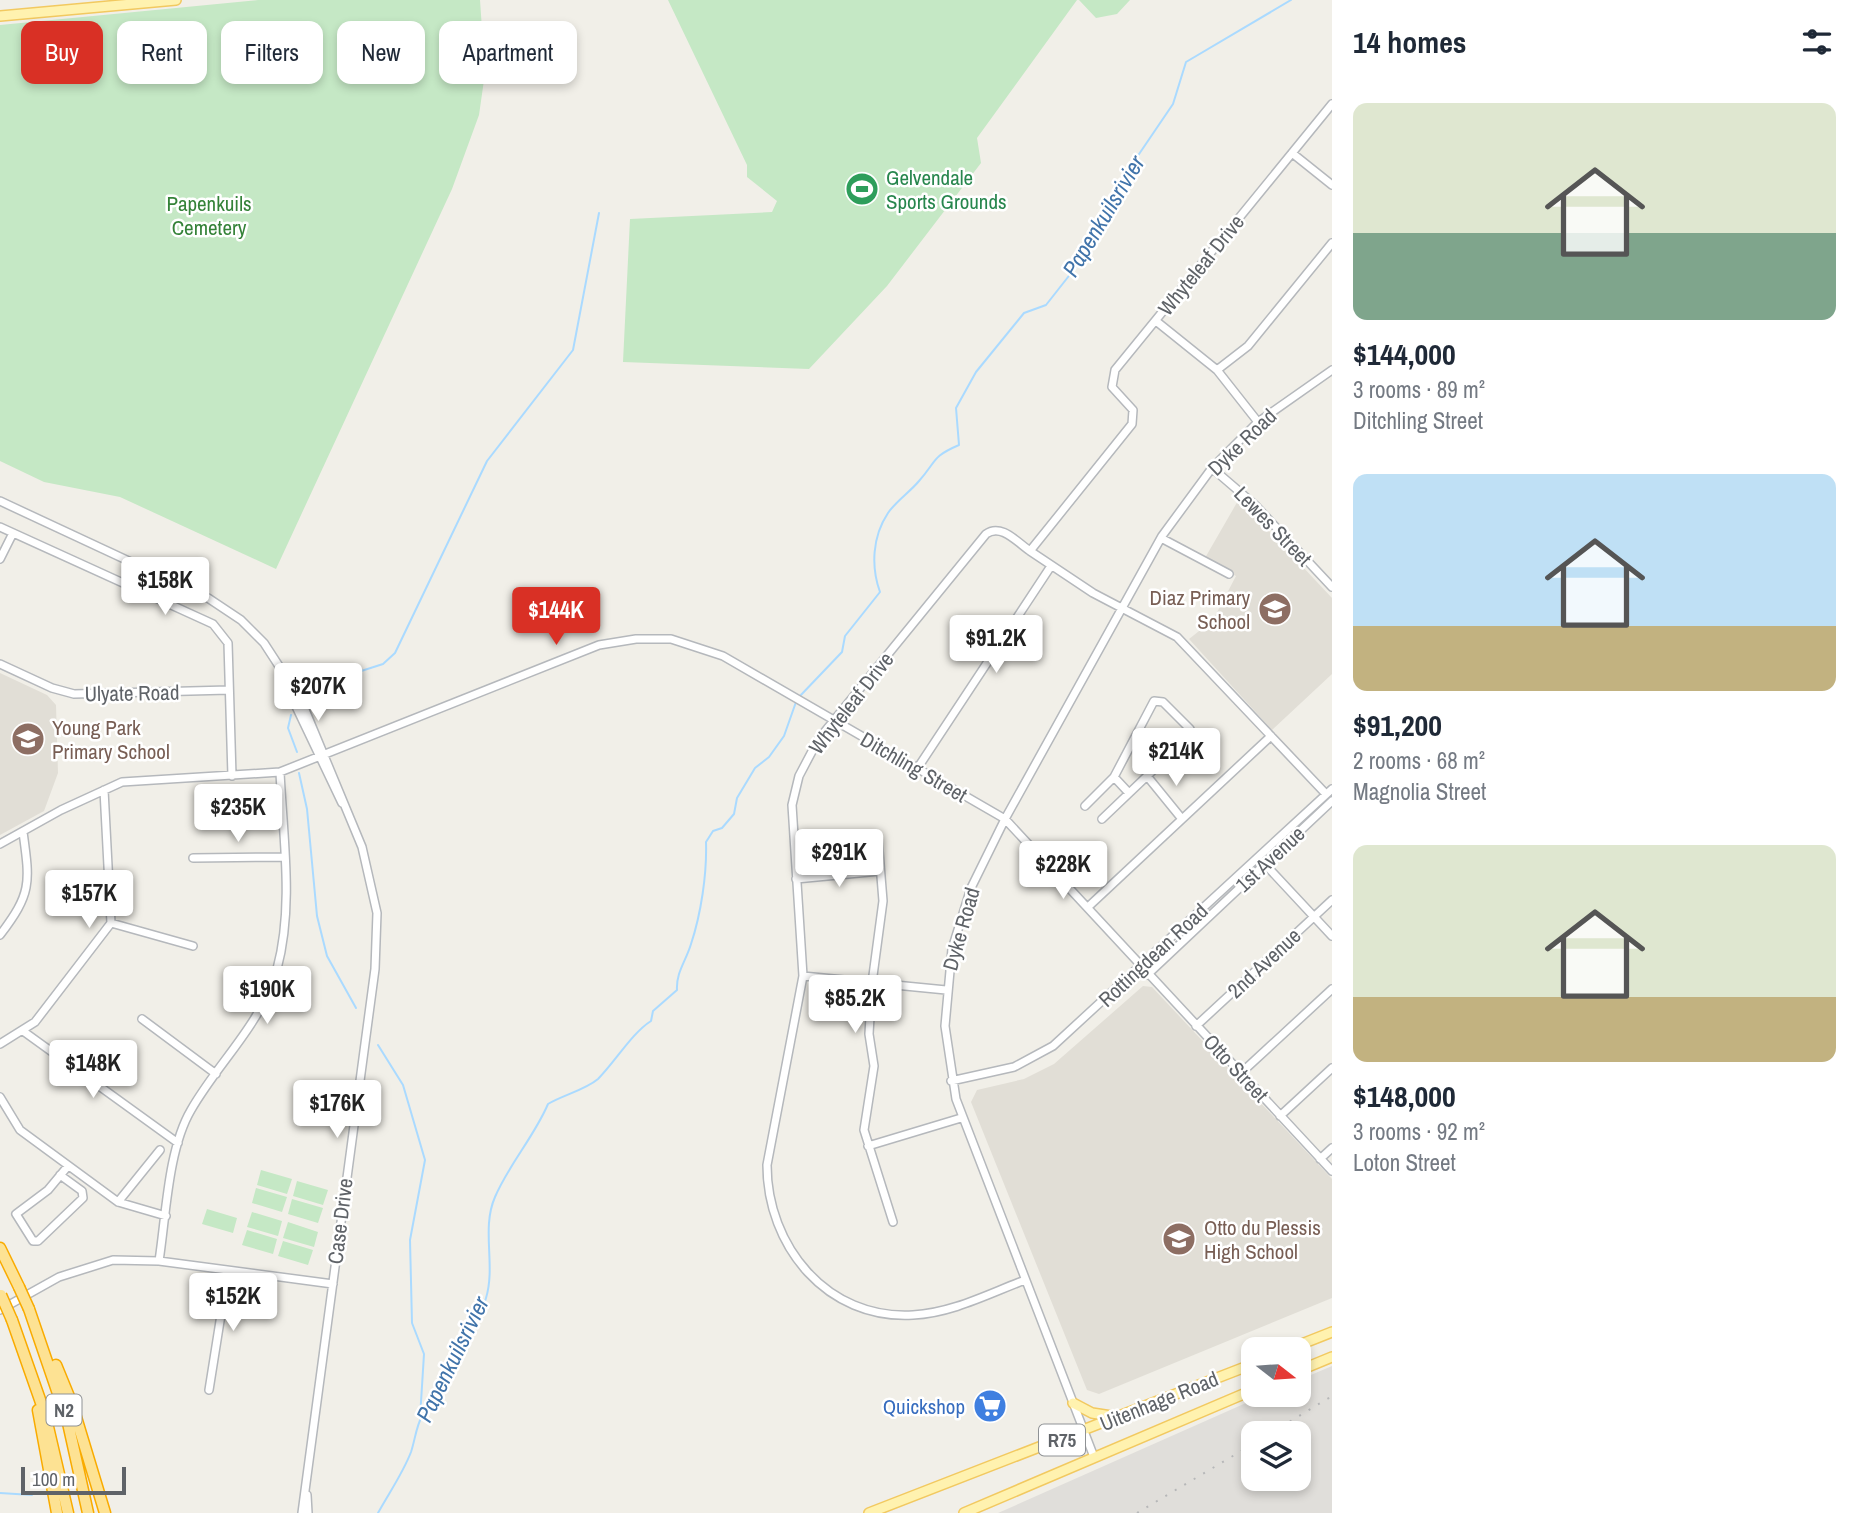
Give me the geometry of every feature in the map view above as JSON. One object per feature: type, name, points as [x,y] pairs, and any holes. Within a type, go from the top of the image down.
[{"type":"highway","name":"N2","points":[[0,1248],[29,1310],[68,1423],[88,1513]]},
{"type":"highway","name":"N2","points":[[1,1294],[45,1414],[68,1513]]},
{"type":"highway","points":[[0,1309],[9,1321],[37,1407],[57,1513]]},
{"type":"highway","points":[[33,1321],[72,1405],[105,1513]]},
{"type":"main road","points":[[0,16],[176,0]]},
{"type":"main road","points":[[1311,1340],[1332,1332]]},
{"type":"main road","points":[[1311,1366],[1332,1357]]},
{"type":"main road","name":"Uitenhage Road","points":[[869,1513],[1241,1369]]},
{"type":"main road","name":"Uitenhage Road","points":[[964,1513],[1241,1395]]},
{"type":"main road","points":[[1073,1403],[1100,1416],[1120,1417]]},
{"type":"street","name":"Whyteleaf Drive","points":[[1024,1280],[945,1310],[915,1315],[886,1314],[856,1307],[821,1285],[798,1262],[783,1238],[772,1211],[767,1173],[803,976],[791,821],[795,791],[805,762],[833,721],[989,532],[1002,531],[1030,551],[1132,424],[1133,410],[1113,390],[1112,378],[1332,104]]},
{"type":"street","points":[[1292,153],[1332,185]]},
{"type":"street","points":[[1217,370],[1248,346],[1332,243]]},
{"type":"street","points":[[1156,321],[1217,370],[1258,422]]},
{"type":"street","name":"Dyke Road","points":[[1094,1457],[961,1118],[951,1081],[946,1040],[946,990],[951,950],[966,901],[1005,819],[1161,538],[1212,468],[1258,422],[1332,370]]},
{"type":"street","name":"Lewes Street","points":[[1212,468],[1255,505],[1332,587]]},
{"type":"street","name":"Case Drive","points":[[0,501],[219,604],[256,634],[286,676],[290,695],[321,754],[336,795],[344,804],[371,879],[377,913],[376,946],[302,1513]]},
{"type":"street","points":[[0,527],[213,624],[228,643],[232,776]]},
{"type":"street","points":[[0,559],[13,533]]},
{"type":"street","points":[[1161,538],[1229,574]]},
{"type":"street","points":[[1030,551],[1051,566],[1185,643],[1330,795]]},
{"type":"street","points":[[918,769],[1051,566]]},
{"type":"street","name":"Ditchling Street","points":[[0,844],[122,782],[281,772],[599,645],[636,639],[671,639],[706,649],[738,664],[1005,819],[1088,907]]},
{"type":"street","name":"Ulyate Road","points":[[0,664],[52,688],[74,694],[229,690]]},
{"type":"street","points":[[1085,806],[1114,776],[1152,704],[1162,701],[1191,734],[1102,818]]},
{"type":"street","points":[[1088,907],[1271,736]]},
{"type":"street","points":[[159,1261],[178,1143],[191,1110],[260,1012],[277,969],[286,912],[281,772]]},
{"type":"street","points":[[1114,776],[1129,793]]},
{"type":"street","points":[[1147,776],[1182,819]]},
{"type":"street","points":[[0,1044],[38,1020],[111,923],[104,790]]},
{"type":"street","name":"Rottingdean Road","points":[[951,1081],[1014,1067],[1038,1056],[1061,1040],[1140,966],[1262,861],[1330,795]]},
{"type":"street","points":[[0,935],[23,903],[27,892],[23,832]]},
{"type":"street","points":[[878,839],[883,906],[869,1027],[874,1066],[864,1121],[868,1146],[893,1222]]},
{"type":"street","points":[[193,858],[284,857]]},
{"type":"street","points":[[1262,861],[1332,936]]},
{"type":"street","name":"1st Avenue","points":[[1147,975],[1262,861]]},
{"type":"street","points":[[796,879],[880,871]]},
{"type":"street","name":"2nd Avenue","points":[[1196,1026],[1332,900]]},
{"type":"street","name":"Otto Street","points":[[1088,907],[1147,975],[1332,1171]]},
{"type":"street","points":[[111,923],[193,946]]},
{"type":"street","points":[[803,976],[946,990]]},
{"type":"street","points":[[1241,1073],[1332,989]]},
{"type":"street","points":[[142,1019],[216,1074]]},
{"type":"street","points":[[23,1031],[178,1143]]},
{"type":"street","points":[[1280,1116],[1332,1068]]},
{"type":"street","points":[[0,1097],[17,1126],[118,1202],[166,1216]]},
{"type":"street","points":[[868,1146],[961,1118]]},
{"type":"street","points":[[1320,1159],[1332,1148]]},
{"type":"street","points":[[118,1202],[160,1150]]},
{"type":"street","points":[[60,1175],[82,1191],[83,1198],[38,1241],[33,1241],[16,1214],[45,1193],[60,1175],[68,1166]]},
{"type":"street","points":[[0,1309],[59,1277],[86,1266],[113,1260],[159,1261],[333,1284]]},
{"type":"street","points":[[209,1390],[228,1271]]},
{"type":"street","name":"Case Drive","points":[[306,1476],[308,1513]]},
{"type":"shaded area","name":"Diaz Primary School","points":[[1239,499],[1332,598],[1332,674],[1272,730],[1189,639],[1213,620],[1236,576],[1205,558]]},
{"type":"shaded area","name":"Young Park Primary School","points":[[0,673],[47,695],[56,705],[58,773],[44,811],[0,835]]},
{"type":"shaded area","name":"Otto du Plessis High School","points":[[1143,986],[1152,987],[1332,1179],[1332,1298],[1099,1394],[1087,1390],[971,1102],[977,1090],[1024,1079],[1054,1064]]},
{"type":"shaded area","points":[[1332,1366],[1332,1513],[998,1513],[1241,1405],[1311,1407],[1311,1375]]},
{"type":"green space","name":"Papenkuils Cemetery","points":[[258,0],[480,0],[481,21],[439,21],[439,84],[483,84],[479,115],[452,189],[276,569],[120,497],[44,482],[0,461],[0,25],[21,23],[21,84],[103,84],[103,21],[41,21]]},
{"type":"green space","name":"Gelvendale Sports Grounds","points":[[668,0],[1077,0],[977,138],[981,163],[887,286],[809,369],[623,362],[630,219],[772,212],[777,201],[747,177],[747,165]]},
{"type":"green space","points":[[1079,0],[1130,0],[1117,14],[1096,18]]},
{"type":"green space","points":[[261,1170],[292,1179],[287,1194],[257,1185]]},
{"type":"green space","points":[[297,1181],[328,1190],[323,1205],[293,1196]]},
{"type":"green space","points":[[256,1188],[287,1197],[282,1212],[252,1203]]},
{"type":"green space","points":[[292,1199],[323,1208],[318,1223],[288,1214]]},
{"type":"green space","points":[[207,1209],[237,1218],[233,1233],[202,1224]]},
{"type":"green space","points":[[252,1212],[282,1221],[278,1236],[247,1227]]},
{"type":"green space","points":[[288,1222],[318,1232],[314,1247],[283,1238]]},
{"type":"green space","points":[[247,1230],[277,1239],[273,1254],[242,1245]]},
{"type":"green space","points":[[283,1241],[313,1250],[308,1265],[278,1256]]},
{"type":"waterway","name":"Papenkuilsrivier","points":[[799,697],[842,652],[845,636],[880,592],[874,562],[876,542],[888,513],[939,456],[959,445],[956,408],[976,372],[1024,313],[1046,305],[1083,258],[1109,208],[1116,188],[1173,104],[1186,62],[1291,0]]},
{"type":"waterway","points":[[309,703],[355,673],[383,664],[395,653],[487,461],[573,350],[599,213]]},
{"type":"waterway","name":"Papenkuilsrivier","points":[[378,1513],[408,1460],[422,1416],[481,1314],[489,1285],[491,1209],[501,1185],[548,1104],[598,1079],[637,1033],[651,1021],[653,1011],[677,990],[678,978],[695,932],[700,907],[706,842],[713,831],[722,828],[734,814],[737,798],[755,768],[769,757],[784,736],[796,702]]},
{"type":"waterway","points":[[291,715],[288,728],[297,752]]},
{"type":"waterway","points":[[299,773],[307,809],[317,916],[327,956],[356,1008]]},
{"type":"waterway","points":[[378,1045],[403,1085],[425,1160],[410,1240],[412,1323],[424,1354],[420,1418]]},
{"type":"waterway","points":[[0,1493],[32,1495]]},
{"type":"railway","points":[[1291,1421],[1332,1396]]},
{"type":"railway","points":[[1137,1513],[1241,1451]]},
{"type":"place","name":"Gelvendale Sports Grounds","points":[[862,189]]},
{"type":"place","name":"Diaz Primary School","points":[[1275,609]]},
{"type":"place","name":"Young Park Primary School","points":[[28,739]]},
{"type":"place","name":"Otto du Plessis High School","points":[[1179,1239]]},
{"type":"place","name":"Quickshop","points":[[990,1406]]}]
